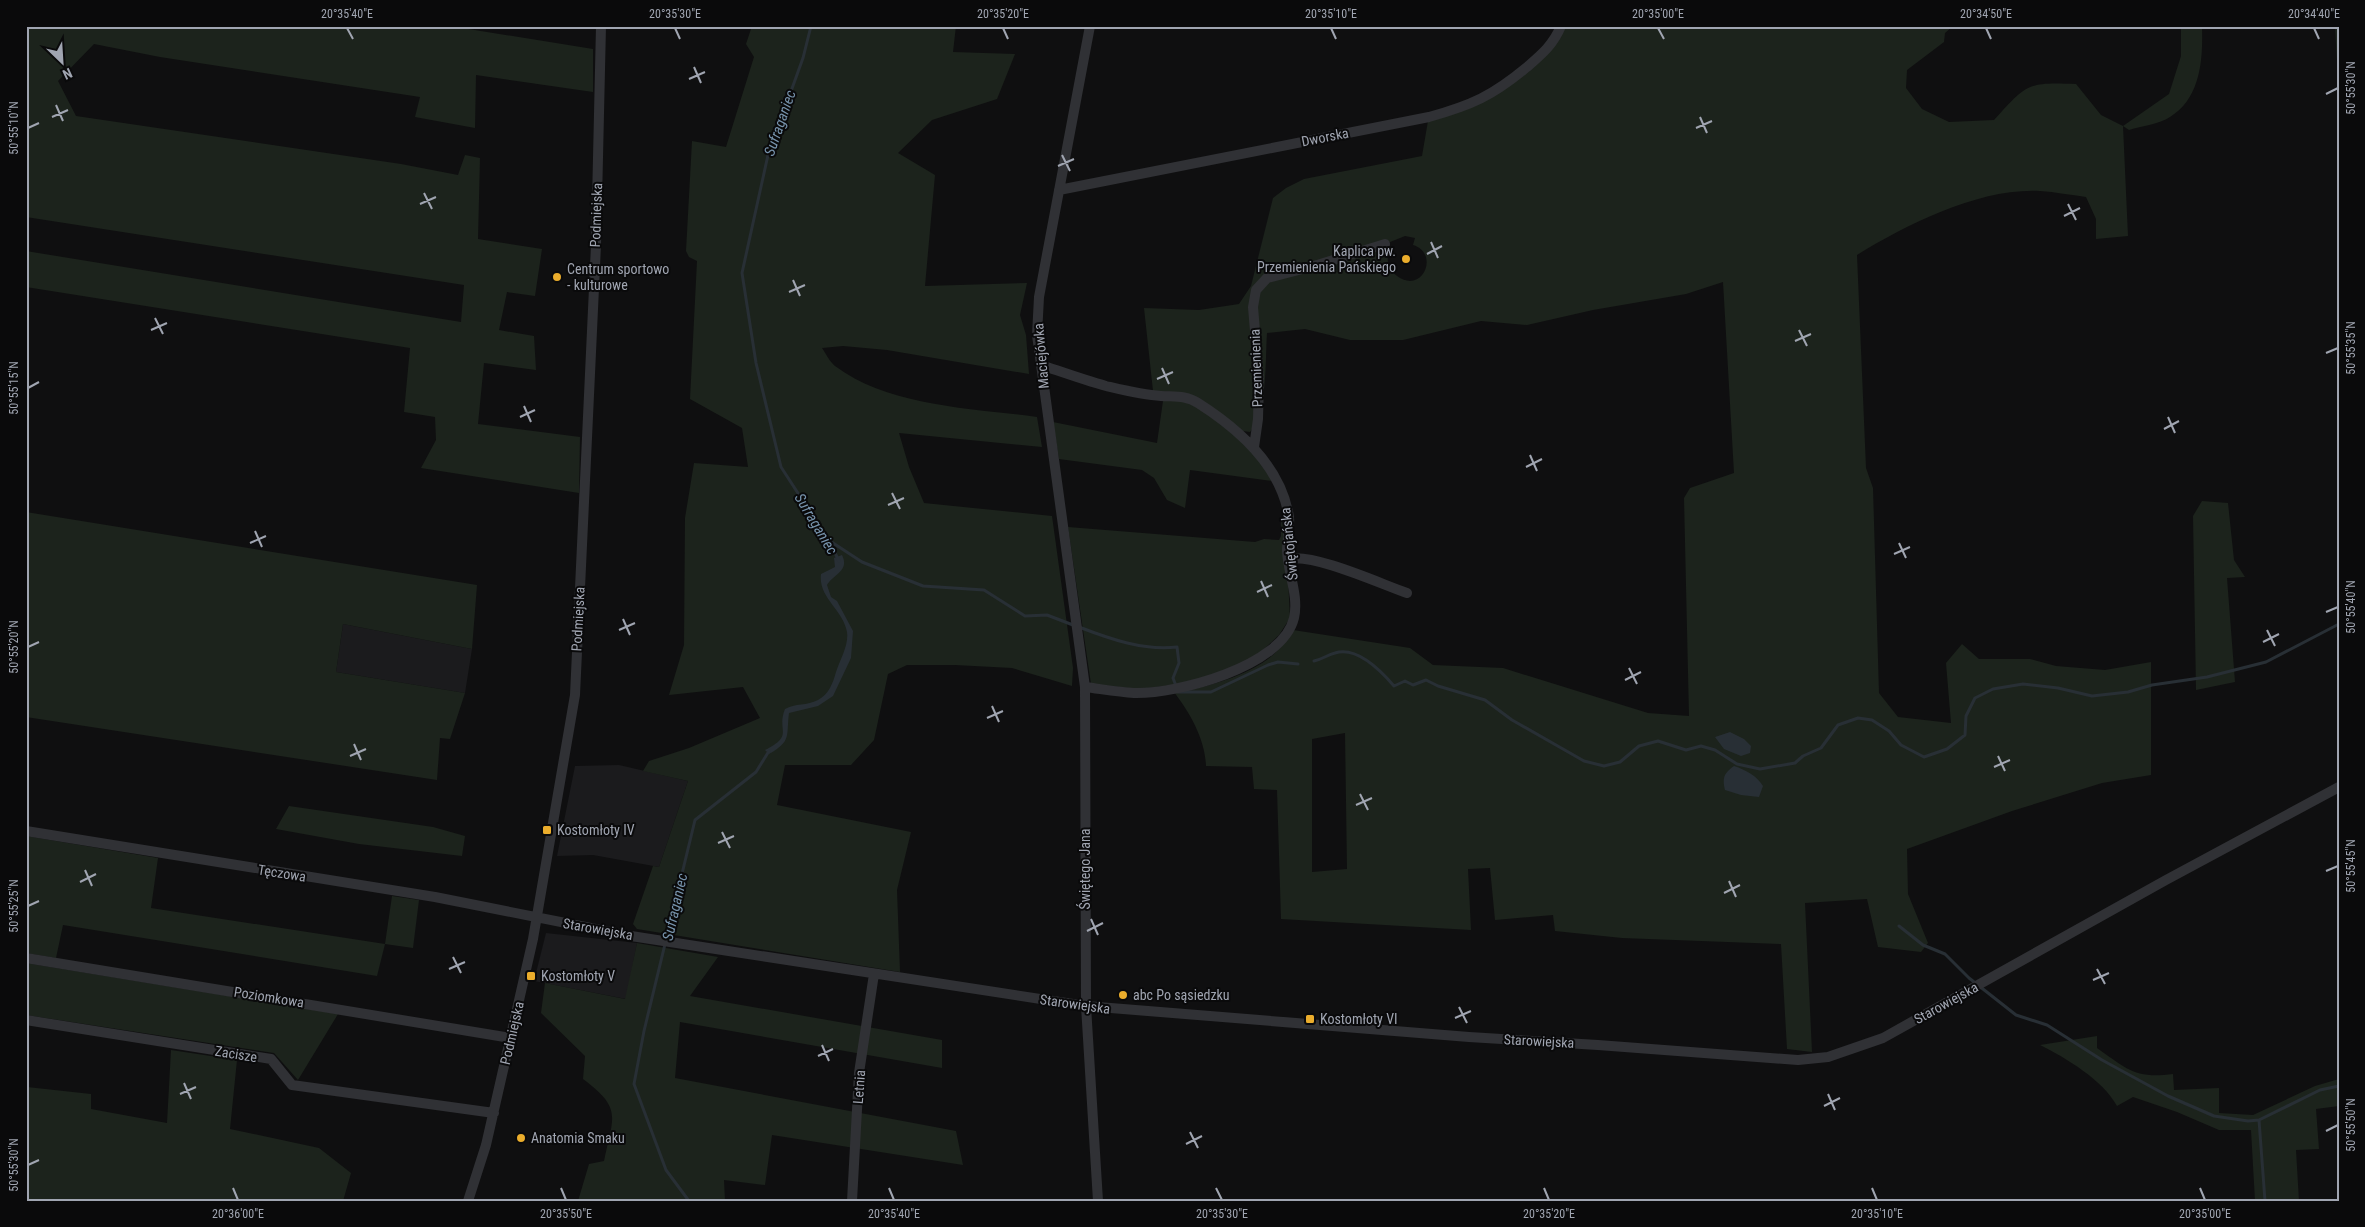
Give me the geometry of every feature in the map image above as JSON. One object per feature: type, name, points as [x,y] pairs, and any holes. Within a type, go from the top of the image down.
[{"type":"street","name":"Podmiejska","points":[[468,1201],[486,1146],[537,918],[575,695],[596,245],[601,26]]},
{"type":"street","name":"Maciejówka","points":[[1085,687],[1037,335],[1039,298],[1090,26]]},
{"type":"street","name":"Dworska","points":[[1059,190],[1429,117],[1462,108],[1480,100],[1513,80],[1547,50],[1561,26]]},
{"type":"street","name":"Przemienienia","points":[[1254,447],[1259,379],[1253,307],[1256,290],[1267,278],[1385,244]]},
{"type":"street","name":"Świętojańska","points":[[1041,365],[1105,386],[1160,396],[1180,396],[1196,402],[1254,447],[1271,470],[1284,499],[1289,518],[1287,551],[1295,594],[1294,619],[1283,638],[1263,656],[1236,670],[1192,686],[1135,693],[1085,687]]},
{"type":"street","points":[[1289,559],[1298,556],[1315,560],[1407,593]]},
{"type":"street","name":"Świętego Jana","points":[[1085,687],[1086,1006],[1098,1201]]},
{"type":"street","name":"Starowiejska","points":[[537,918],[676,943],[1086,1006],[1460,1037],[1798,1060],[1828,1057],[1875,1042],[2166,880],[2339,787]]},
{"type":"street","name":"Tęczowa","points":[[26,831],[435,898],[537,918]]},
{"type":"street","name":"Poziomkowa","points":[[26,958],[511,1038]]},
{"type":"street","name":"Letnia","points":[[852,1201],[859,1073],[874,974]]},
{"type":"street","name":"Zacisze","points":[[26,1020],[271,1059],[292,1084],[494,1113]]},
{"type":"shaded area","points":[[26,26],[450,26],[593,49],[593,92],[476,75],[475,128],[415,117],[420,97],[160,57],[94,44],[58,81],[76,116],[401,164],[458,175],[465,155],[480,158],[478,239],[542,249],[535,296],[507,292],[499,330],[534,336],[536,370],[484,363],[478,424],[580,437],[579,493],[421,468],[436,440],[435,417],[404,412],[410,348],[26,287],[26,251],[461,322],[464,285],[26,217]]},
{"type":"shaded area","points":[[752,26],[956,26],[953,52],[1015,54],[997,99],[932,120],[898,153],[935,175],[925,286],[1027,283],[1020,315],[1026,335],[1029,374],[887,350],[843,346],[822,348],[835,366],[857,380],[881,390],[932,404],[1037,417],[1042,447],[899,433],[909,467],[924,503],[1052,516],[1073,668],[1072,686],[1012,668],[907,665],[888,674],[874,740],[851,765],[785,765],[777,805],[911,832],[897,890],[900,972],[637,929],[633,924],[653,866],[659,867],[688,781],[643,771],[649,761],[689,748],[760,718],[743,687],[669,695],[684,645],[685,518],[694,463],[748,467],[742,428],[690,399],[697,261],[689,257],[686,251],[692,141],[726,147],[754,57],[746,44]]},
{"type":"shaded area","points":[[1565,26],[1953,26],[1945,33],[1944,42],[1907,70],[1906,88],[1922,109],[1949,122],[1994,120],[2021,92],[2029,88],[2047,84],[2076,84],[2101,115],[2123,126],[2128,236],[2096,239],[2096,219],[2086,197],[2040,191],[2017,192],[1993,195],[1945,210],[1921,220],[1857,255],[1866,468],[1873,488],[1879,693],[1898,717],[1951,723],[1946,663],[1962,644],[1979,659],[2030,659],[2056,666],[2105,670],[2151,662],[2151,775],[2102,783],[2012,811],[1907,849],[1908,894],[1928,943],[1921,952],[1878,947],[1867,899],[1805,903],[1812,1052],[1787,1049],[1781,944],[1622,938],[1555,931],[1553,915],[1495,920],[1490,868],[1468,869],[1471,930],[1281,919],[1277,790],[1254,789],[1252,767],[1206,766],[1200,736],[1186,709],[1174,692],[1200,688],[1242,674],[1267,660],[1276,652],[1293,630],[1410,648],[1433,665],[1503,668],[1648,713],[1689,716],[1684,498],[1690,488],[1734,473],[1723,282],[1686,294],[1593,310],[1527,325],[1481,321],[1403,340],[1350,340],[1305,329],[1267,333],[1263,398],[1256,423],[1250,432],[1243,431],[1205,404],[1153,391],[1144,308],[1199,310],[1239,304],[1251,286],[1273,198],[1286,188],[1304,179],[1422,156],[1428,121],[1472,106],[1497,94],[1544,56],[1562,33]],"holes":[[[1405,236],[1415,238],[1413,245],[1421,249],[1426,256],[1425,271],[1421,277],[1414,280],[1406,280],[1397,276],[1388,264],[1388,248],[1385,244]],[[1345,733],[1347,869],[1312,872],[1312,739]]]},
{"type":"shaded area","points":[[2181,26],[2202,26],[2202,51],[2198,77],[2188,99],[2170,117],[2129,130],[2123,126],[2169,94],[2181,56]]},
{"type":"shaded area","points":[[2335,26],[2339,26],[2339,96]]},
{"type":"shaded area","points":[[1179,399],[1206,413],[1232,432],[1255,456],[1272,481],[1190,470],[1185,508],[1167,500],[1154,478],[1142,470],[1059,459],[1053,422],[1157,443],[1163,401]]},
{"type":"shaded area","points":[[2202,501],[2228,503],[2234,560],[2245,577],[2227,578],[2235,682],[2196,690],[2193,516]]},
{"type":"shaded area","points":[[26,512],[477,585],[472,649],[343,624],[336,672],[465,693],[450,739],[440,738],[437,780],[26,717]]},
{"type":"shaded area","points":[[1281,519],[1285,519],[1290,618],[1279,635],[1261,652],[1237,667],[1191,683],[1138,689],[1091,684],[1068,527],[1255,542],[1264,539],[1279,540],[1281,536]]},
{"type":"shaded area","points":[[842,555],[844,565],[842,569],[827,585],[831,597],[837,601],[853,631],[851,658],[833,696],[818,706],[789,713],[785,741],[769,754],[765,750],[774,745],[782,736],[785,709],[814,702],[825,695],[832,684],[844,652],[847,642],[845,624],[823,590],[821,582],[821,574],[835,567],[834,558]]},
{"type":"shaded area","points":[[343,624],[472,649],[465,693],[336,672]]},
{"type":"shaded area","points":[[1730,732],[1744,739],[1751,746],[1750,753],[1741,756],[1724,749],[1715,737]]},
{"type":"shaded area","points":[[619,765],[688,781],[659,867],[593,855],[557,856],[575,766]]},
{"type":"shaded area","points":[[1734,766],[1743,769],[1761,782],[1763,786],[1759,797],[1741,795],[1725,790],[1725,776]]},
{"type":"shaded area","points":[[289,806],[433,827],[465,836],[462,856],[359,844],[276,829]]},
{"type":"shaded area","points":[[26,836],[158,858],[151,908],[385,944],[377,976],[63,925],[56,958],[26,953]]},
{"type":"shaded area","points":[[392,896],[419,900],[413,948],[385,944]]},
{"type":"shaded area","points":[[546,933],[637,943],[626,999],[534,981]]},
{"type":"shaded area","points":[[637,943],[718,957],[690,996],[942,1040],[942,1068],[680,1022],[675,1078],[956,1131],[963,1165],[772,1135],[765,1185],[724,1180],[725,1201],[578,1201],[589,1164],[604,1161],[612,1123],[612,1114],[610,1106],[604,1098],[583,1079],[585,1056],[541,1013],[545,983],[625,999]]},
{"type":"shaded area","points":[[26,963],[338,1014],[298,1080],[274,1053],[26,1015]]},
{"type":"shaded area","points":[[2097,1036],[2097,1048],[2132,1071],[2149,1075],[2173,1074],[2174,1090],[2219,1088],[2219,1113],[2253,1115],[2315,1086],[2339,1079],[2339,1106],[2316,1109],[2319,1149],[2296,1150],[2299,1201],[2255,1201],[2251,1130],[2219,1130],[2177,1112],[2133,1097],[2117,1106],[2103,1087],[2083,1071],[2040,1045]]},
{"type":"shaded area","points":[[171,1050],[237,1060],[230,1129],[319,1148],[351,1173],[343,1201],[26,1201],[27,1087],[91,1094],[91,1109],[167,1123]]},
{"type":"waterway","name":"Sufraganiec","points":[[811,26],[803,58],[768,155],[742,273],[756,363],[781,467],[829,541],[839,561]]},
{"type":"waterway","points":[[830,541],[862,562],[923,586],[984,590],[1025,616],[1047,615],[1073,625]]},
{"type":"waterway","points":[[1314,661],[1335,653],[1352,653],[1376,668],[1394,686],[1405,681],[1413,685],[1426,680],[1438,686],[1485,700],[1512,720],[1584,761],[1604,766],[1620,762],[1639,746],[1658,741],[1686,750],[1701,746],[1715,750],[1737,764],[1760,769],[1795,763],[1803,756],[1821,748],[1838,725],[1858,718],[1872,720],[1889,731],[1901,745],[1924,757],[1947,749],[1965,735],[1966,716],[1975,698],[1993,689],[2023,684],[2058,688],[2092,696],[2128,692],[2152,685],[2207,677],[2266,662],[2339,624]]},
{"type":"waterway","points":[[1079,627],[1115,640],[1140,646],[1177,647],[1179,663],[1173,678],[1176,686]]},
{"type":"waterway","points":[[1178,692],[1211,692],[1268,665],[1278,662],[1298,664]]},
{"type":"waterway","name":"Sufraganiec","points":[[689,1201],[666,1170],[634,1084],[644,1031],[695,820],[756,772],[769,751]]},
{"type":"waterway","points":[[1899,926],[1923,945],[1945,954],[1969,978],[2016,1015],[2047,1025],[2102,1060],[2168,1096],[2214,1116],[2248,1121],[2259,1120],[2320,1090],[2339,1086]]},
{"type":"waterway","points":[[2259,1120],[2265,1201]]},
{"type":"place","name":"Kaplica pw. Przemienienia Pańskiego","points":[[1406,259]]},
{"type":"place","name":"Centrum sportowo - kulturowe","points":[[557,277]]},
{"type":"place","name":"Kostomłoty IV","points":[[547,830]]},
{"type":"place","name":"Kostomłoty V","points":[[531,976]]},
{"type":"place","name":"abc Po sąsiedzku","points":[[1123,995]]},
{"type":"place","name":"Kostomłoty VI","points":[[1310,1019]]},
{"type":"place","name":"Anatomia Smaku","points":[[521,1138]]}]
